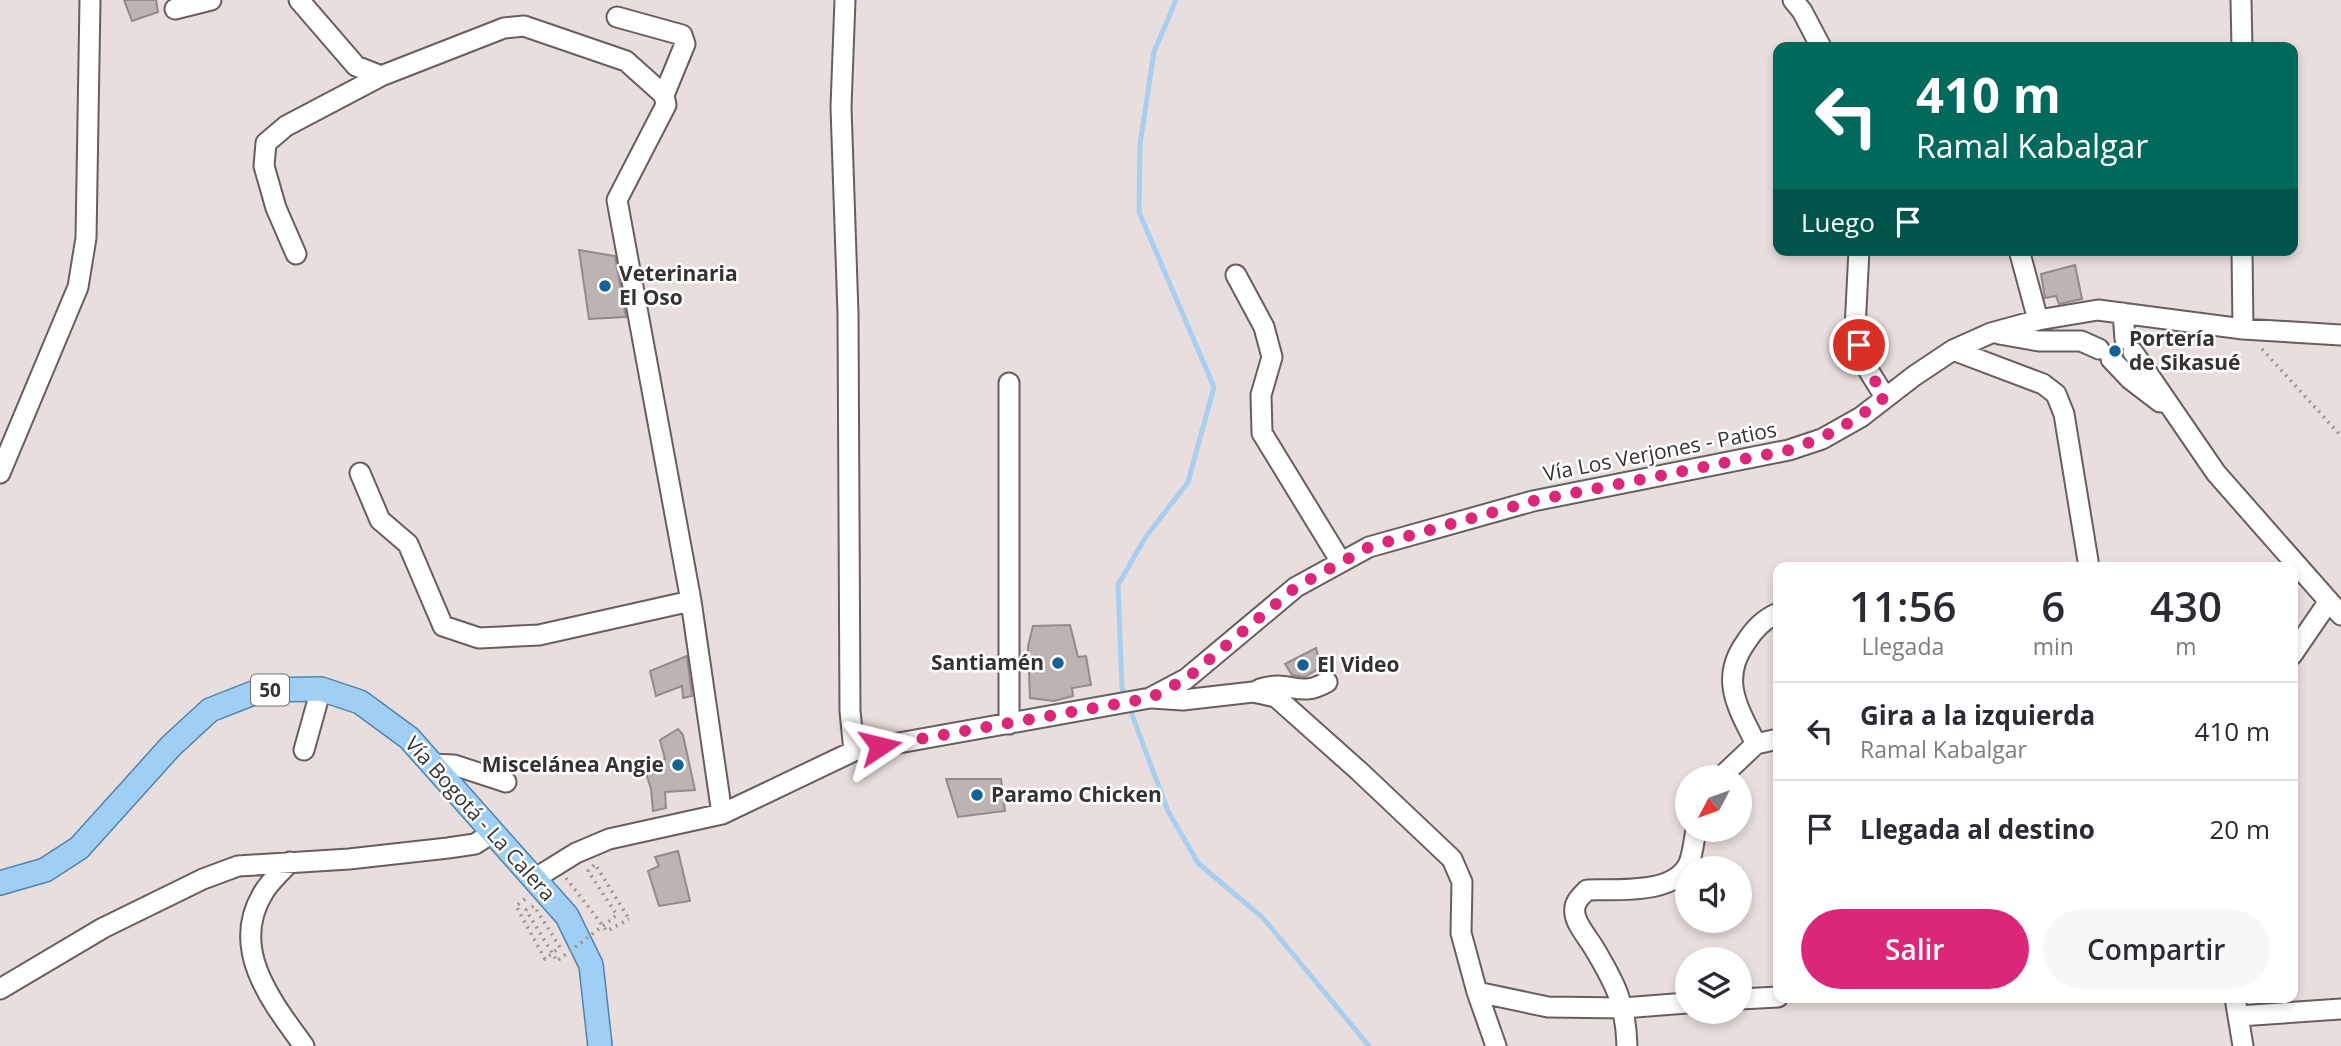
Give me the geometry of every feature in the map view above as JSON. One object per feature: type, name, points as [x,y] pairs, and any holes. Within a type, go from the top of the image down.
[{"type":"main road","name":"Vía Bogotá - La Calera","points":[[0,883],[45,870],[79,848],[171,746],[210,710],[261,690],[321,689],[360,702],[409,738],[492,833],[525,884],[567,916],[591,965],[600,1046]]},
{"type":"street","points":[[0,473],[78,287],[86,238],[90,0]]},
{"type":"street","points":[[175,9],[211,0]]},
{"type":"street","points":[[299,0],[356,66],[381,76]]},
{"type":"street","points":[[845,0],[841,107],[848,314],[850,711],[855,751]]},
{"type":"street","points":[[1793,0],[1818,42]]},
{"type":"street","points":[[2242,0],[2242,42]]},
{"type":"street","points":[[617,18],[682,34],[685,39],[664,95],[666,105],[617,200],[691,601],[722,814]]},
{"type":"street","points":[[296,254],[276,208],[264,166],[266,144],[286,126],[381,76],[504,28],[524,26],[626,61],[664,95]]},
{"type":"street","points":[[1858,256],[1855,329],[1862,360],[1885,397]]},
{"type":"street","points":[[2021,256],[2038,320]]},
{"type":"street","points":[[2242,256],[2243,329]]},
{"type":"street","points":[[1236,275],[1264,327],[1272,357],[1261,395],[1262,432],[1341,562]]},
{"type":"street","name":"Vía Los Verjones - Patios","points":[[525,884],[576,853],[610,839],[722,814],[855,751],[1136,701],[1186,679],[1296,587],[1369,547],[1533,501],[1789,450],[1822,439],[1861,417],[1953,350],[1991,333],[2038,320],[2098,310],[2243,329],[2341,335]]},
{"type":"street","points":[[2123,313],[2129,346],[2174,414],[2216,473],[2294,562]]},
{"type":"street","points":[[1991,333],[2039,341],[2081,341],[2105,354],[2130,379],[2174,414]]},
{"type":"street","points":[[1953,350],[2042,384],[2056,394],[2064,414],[2088,562]]},
{"type":"street","points":[[1009,383],[1009,724]]},
{"type":"street","points":[[360,473],[380,520],[408,544],[443,626],[479,638],[539,635],[691,601]]},
{"type":"street","points":[[2298,566],[2335,608],[2298,648]]},
{"type":"street","points":[[1756,744],[1735,702],[1732,680],[1736,656],[1766,619],[1773,616]]},
{"type":"street","points":[[1136,701],[1253,692],[1275,684],[1307,691],[1327,682]]},
{"type":"street","points":[[303,750],[321,689]]},
{"type":"street","points":[[1253,692],[1276,697],[1452,859],[1462,882],[1461,933],[1477,992],[1496,1046]]},
{"type":"street","points":[[1734,765],[1756,744],[1773,739]]},
{"type":"street","points":[[431,764],[454,765],[506,782]]},
{"type":"street","points":[[0,989],[103,928],[203,880],[239,866],[375,856],[461,846],[475,844],[492,833]]},
{"type":"street","points":[[1627,1046],[1627,1019],[1612,978],[1575,915],[1576,901],[1587,890],[1662,886],[1679,878],[1689,862],[1693,842]]},
{"type":"street","points":[[290,862],[263,892],[252,915],[249,947],[260,978],[280,1013],[304,1046]]},
{"type":"street","points":[[1477,992],[1548,1007],[1623,1008],[1675,1004]]},
{"type":"street","points":[[1752,998],[1773,997]]},
{"type":"street","points":[[2243,1046],[2237,1007],[2341,1009]]},
{"type":"path","points":[[2243,329],[2341,436]]},
{"type":"path","points":[[525,884],[525,899],[516,906],[545,959],[560,947],[534,906],[526,910],[557,961],[617,915],[588,871],[595,864],[629,919],[607,931],[556,865]]},
{"type":"building","points":[[124,0],[156,0],[158,12],[132,21]]},
{"type":"building","name":"Veterinaria El Oso","points":[[579,250],[615,256],[626,317],[589,319]]},
{"type":"building","points":[[2075,265],[2082,299],[2059,304],[2056,296],[2045,298],[2041,274]]},
{"type":"building","name":"Santiamén","points":[[1070,625],[1078,657],[1086,656],[1091,685],[1072,688],[1073,696],[1054,701],[1030,698],[1028,646],[1033,626]]},
{"type":"building","name":"El Video","points":[[1316,648],[1321,667],[1305,677],[1292,675],[1285,664]]},
{"type":"building","points":[[687,656],[692,696],[683,698],[682,686],[656,696],[650,671]]},
{"type":"building","name":"Miscelánea Angie","points":[[678,729],[683,735],[695,790],[665,792],[666,808],[653,811],[651,789],[644,767],[665,759],[660,740]]},
{"type":"building","name":"Paramo Chicken","points":[[946,779],[1001,779],[1005,811],[958,817]]},
{"type":"building","points":[[678,851],[690,901],[659,906],[648,871],[659,866],[655,857]]},
{"type":"waterway","points":[[1176,0],[1154,52],[1140,144],[1139,212],[1214,387],[1188,482],[1145,538],[1118,585],[1122,688],[1168,811],[1198,863],[1263,918],[1369,1046]]},
{"type":"place","name":"Veterinaria El Oso","points":[[605,286]]},
{"type":"place","name":"Portería de Sikasué","points":[[2115,351]]},
{"type":"place","name":"Santiamén","points":[[1058,663]]},
{"type":"place","name":"El Video","points":[[1303,665]]},
{"type":"place","name":"Miscelánea Angie","points":[[678,765]]},
{"type":"place","name":"Paramo Chicken","points":[[977,795]]},
{"type":"route","points":[[880,746],[1150,698],[1186,679],[1296,587],[1369,547],[1533,501],[1789,450],[1822,439],[1861,417],[1885,397],[1862,360],[1859,345]]}]
